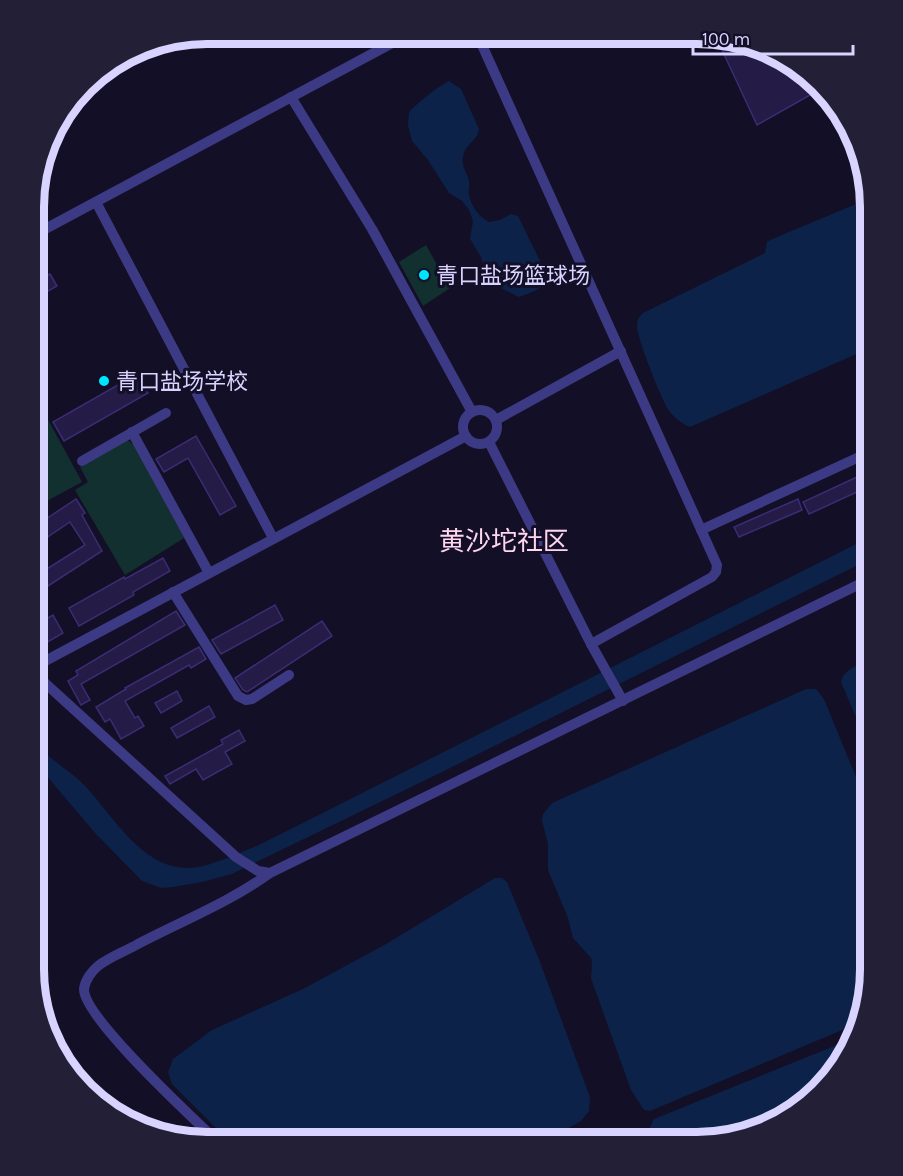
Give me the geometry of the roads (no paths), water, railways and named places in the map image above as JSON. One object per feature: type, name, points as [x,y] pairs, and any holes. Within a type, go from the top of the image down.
[{"type":"street","points":[[44,230],[391,44]]},
{"type":"street","points":[[482,44],[717,565],[712,577],[591,644]]},
{"type":"street","points":[[291,97],[372,229],[472,412]]},
{"type":"street","points":[[96,202],[273,538]]},
{"type":"street","points":[[496,420],[621,351]]},
{"type":"street","points":[[485,411],[496,420],[497,430],[489,442],[473,443],[466,436],[464,423],[472,412],[485,411]]},
{"type":"street","points":[[82,461],[166,412]]},
{"type":"street","points":[[132,432],[209,573]]},
{"type":"street","points":[[44,662],[466,436]]},
{"type":"street","points":[[489,442],[591,644],[623,701]]},
{"type":"street","points":[[701,530],[860,457]]},
{"type":"street","points":[[208,1132],[159,1085],[91,1009],[85,995],[85,983],[99,965],[189,917],[243,892],[270,873],[860,584]]},
{"type":"street","points":[[173,592],[238,696],[246,700],[252,699],[289,675]]},
{"type":"street","points":[[44,682],[236,857],[258,871],[270,873]]},
{"type":"water","points":[[449,81],[461,89],[479,129],[463,157],[469,181],[469,193],[474,207],[489,222],[500,220],[511,214],[518,216],[546,273],[544,284],[535,291],[519,297],[493,284],[486,276],[481,257],[470,239],[473,221],[469,210],[462,201],[449,193],[428,160],[412,141],[408,126],[409,112]]},
{"type":"water","points":[[860,203],[860,352],[690,427],[680,422],[665,403],[645,354],[638,331],[638,320],[643,313],[765,253],[767,242]]},
{"type":"water","points":[[860,542],[860,564],[232,874],[202,882],[161,888],[142,881],[96,834],[44,773],[44,752],[88,789],[137,845],[151,856],[167,864],[184,868],[203,866],[259,845]]},
{"type":"water","points":[[859,665],[859,725],[841,682],[845,674]]},
{"type":"water","points":[[806,689],[816,689],[824,699],[859,785],[859,980],[849,1027],[650,1111],[644,1110],[631,1090],[593,984],[591,958],[573,938],[568,918],[548,870],[548,844],[542,821],[543,814],[552,803]]},
{"type":"water","points":[[495,878],[502,878],[507,882],[540,962],[590,1097],[589,1111],[581,1121],[562,1132],[220,1132],[172,1084],[168,1072],[173,1059],[212,1030],[303,989],[386,944]]},
{"type":"water","points":[[842,1043],[819,1077],[804,1092],[787,1105],[759,1120],[718,1131],[654,1132],[650,1127],[654,1119]]},
{"type":"place","name":"青口盐场篮球场","points":[[424,275]]},
{"type":"place","name":"青口盐场学校","points":[[104,381]]},
{"type":"district","name":"黄沙坨社区","points":[[504,541]]}]
